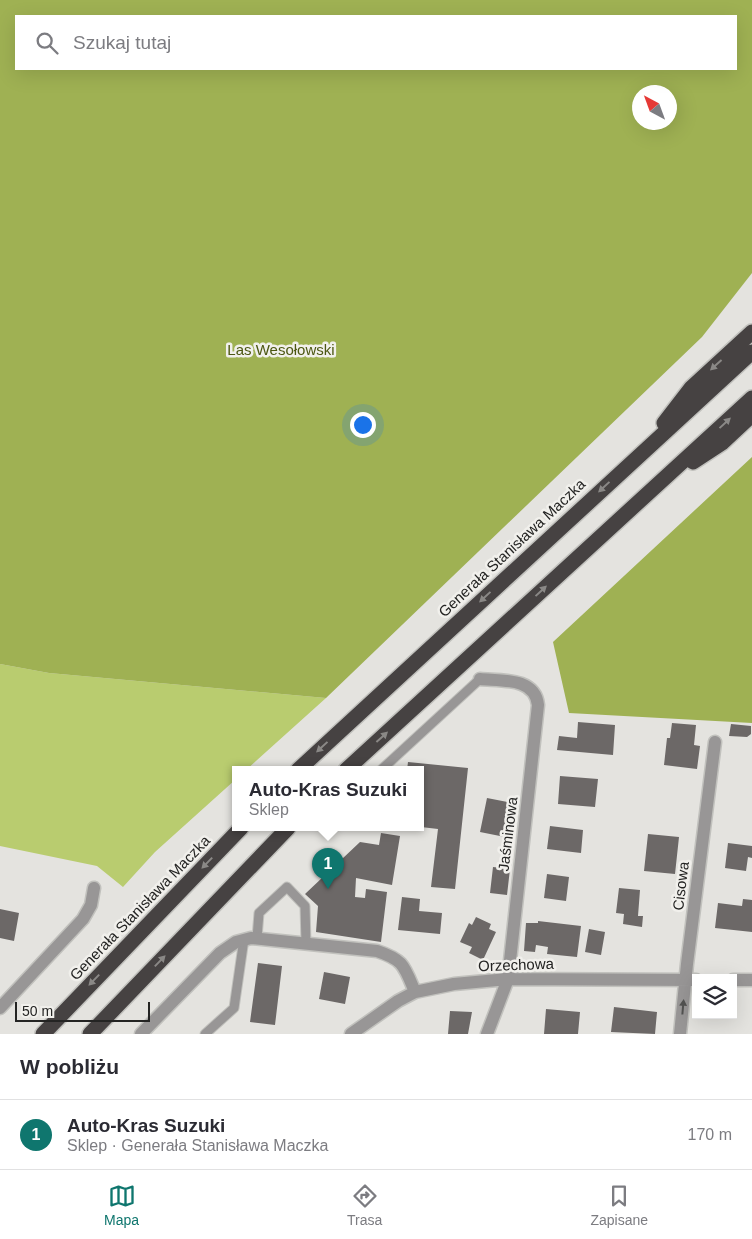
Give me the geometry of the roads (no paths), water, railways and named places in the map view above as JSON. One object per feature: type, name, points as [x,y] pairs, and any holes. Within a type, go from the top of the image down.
[{"type":"highway","points":[[640,454],[691,388],[752,332]]},
{"type":"highway","name":"Generała Stanisława Maczka","points":[[302,766],[752,352]]},
{"type":"highway","points":[[350,766],[752,398]]},
{"type":"highway","points":[[664,480],[722,444],[752,415]]},
{"type":"highway","name":"Generała Stanisława Maczka","points":[[43,1034],[238,831]]},
{"type":"highway","points":[[90,1034],[285,831]]},
{"type":"street","name":"Jaśminowa","points":[[480,679],[521,683],[528,686],[538,699],[508,979],[487,1034]]},
{"type":"street","name":"Cisowa","points":[[680,1034],[691,980],[715,742]]},
{"type":"street","points":[[0,1008],[82,919],[91,905],[94,888]]},
{"type":"street","points":[[141,1034],[220,953],[228,947],[251,938],[376,951],[394,957],[406,970],[415,992]]},
{"type":"street","name":"Orzechowa","points":[[351,1034],[398,1001],[415,992],[454,984],[508,979],[691,980]]},
{"type":"street","points":[[737,980],[752,980]]},
{"type":"lane","points":[[385,766],[480,679]]},
{"type":"lane","points":[[205,1034],[234,1008],[259,913],[287,887],[305,906],[306,943]]},
{"type":"place","name":"Auto-Kras Suzuki","points":[[328,889]]},
{"type":"park label","name":"Las Wesołowski","points":[[281,350]]}]
